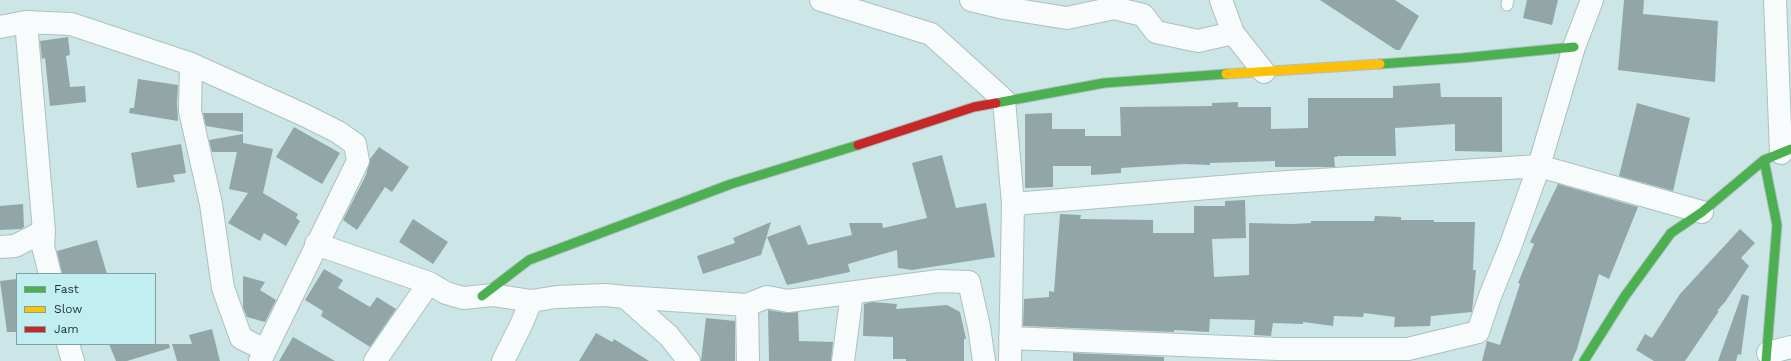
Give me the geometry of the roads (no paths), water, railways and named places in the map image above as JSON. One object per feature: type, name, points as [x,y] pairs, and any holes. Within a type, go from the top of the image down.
[{"type":"street","points":[[821,0],[932,34],[1004,100],[1013,204],[1010,361]]},
{"type":"street","points":[[879,0],[898,24]]},
{"type":"street","points":[[971,0],[1004,8],[1067,18],[1114,8],[1143,15],[1156,32],[1198,41],[1233,33]]},
{"type":"street","points":[[1221,0],[1233,33],[1264,72]]},
{"type":"street","points":[[1010,338],[1278,349],[1408,349],[1478,332],[1539,166],[1574,47],[1592,0]]},
{"type":"street","points":[[1775,0],[1779,154],[1777,225],[1767,357],[1791,347]]},
{"type":"street","points":[[26,22],[44,230],[43,246],[50,273]]},
{"type":"street","points":[[0,27],[26,22],[71,24],[191,64],[304,115],[338,132],[355,144],[358,162],[316,244],[263,356],[241,338],[223,288],[211,204],[190,111],[191,64]]},
{"type":"street","points":[[482,296],[529,260],[731,184],[882,138],[974,107],[1004,100],[1104,83],[1462,58],[1574,47]]},
{"type":"street","points":[[1584,361],[1625,296],[1671,233],[1702,212],[1779,154]]},
{"type":"street","points":[[1013,204],[1257,184],[1539,166],[1702,212]]},
{"type":"street","points":[[0,247],[15,246],[44,230]]},
{"type":"street","points":[[316,244],[428,283],[446,293],[464,298],[493,295],[531,301],[557,297],[606,295],[748,305],[767,297],[788,301],[939,281],[968,282],[979,327],[984,361]]},
{"type":"street","points":[[375,361],[428,283]]},
{"type":"street","points":[[843,361],[852,293]]},
{"type":"street","points":[[626,297],[669,336],[689,361]]},
{"type":"street","points":[[503,361],[531,301]]},
{"type":"street","points":[[748,305],[748,361]]},
{"type":"street","points":[[68,345],[73,361]]}]
